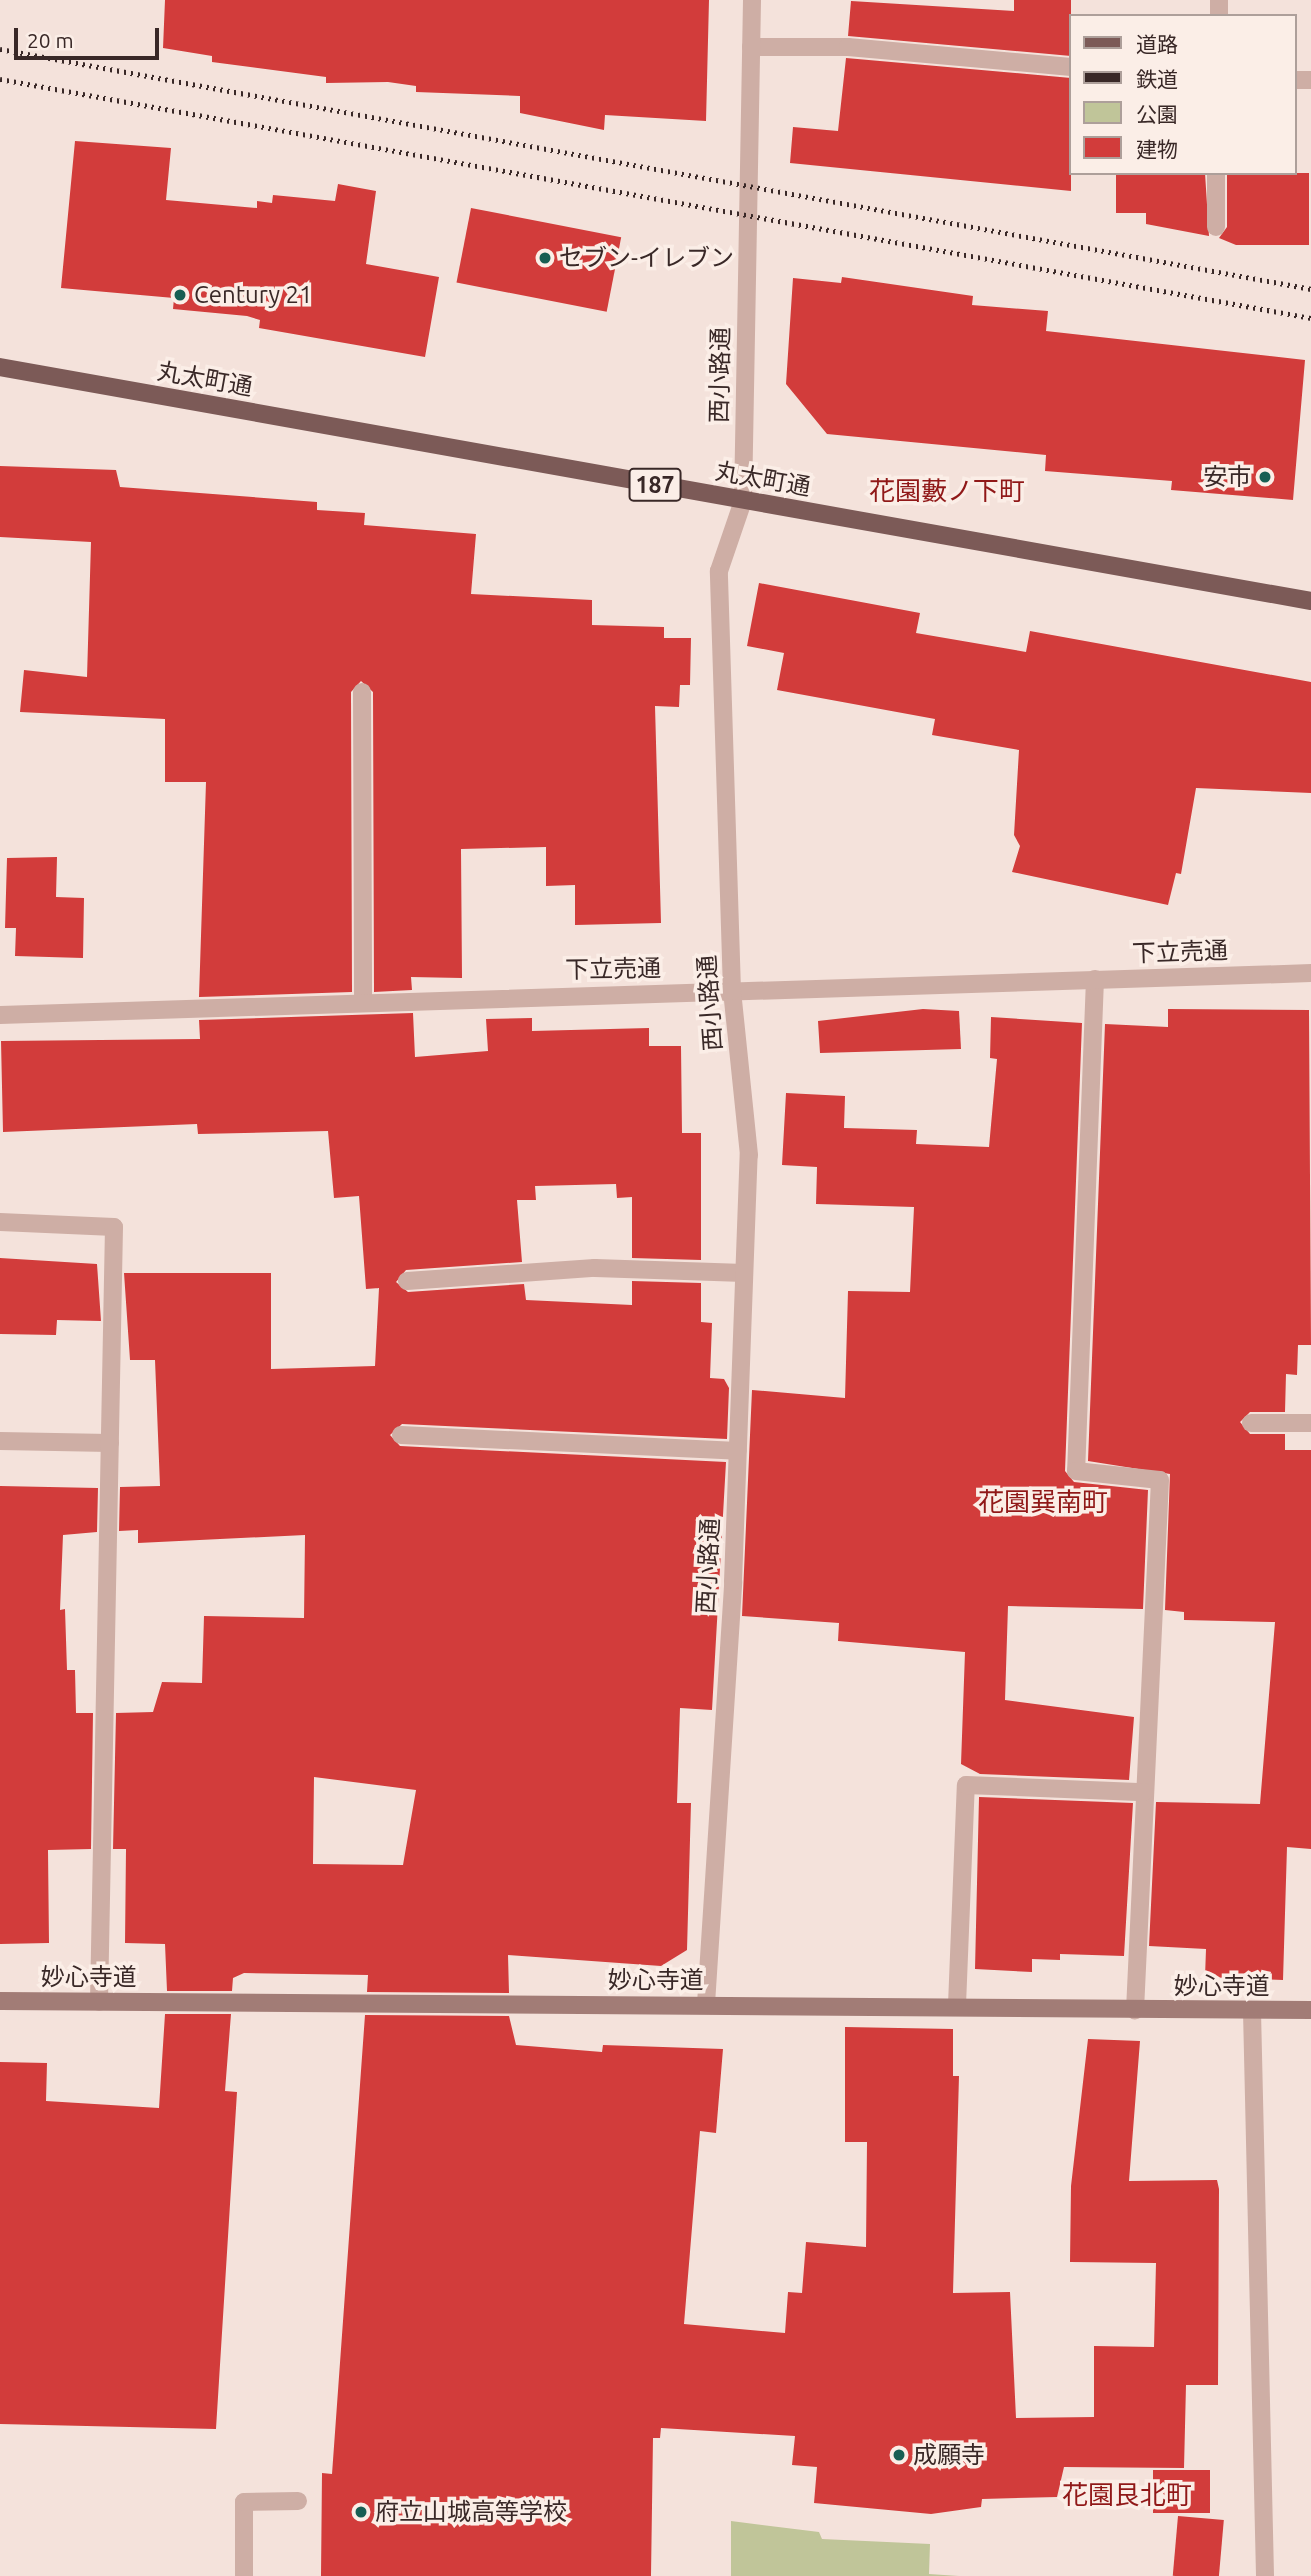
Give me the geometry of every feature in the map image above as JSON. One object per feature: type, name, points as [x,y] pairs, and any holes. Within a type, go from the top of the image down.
[{"type":"main road","name":"丸太町通","points":[[0,367],[1311,601]]},
{"type":"main road","name":"妙心寺道","points":[[0,2001],[957,2005],[1135,2010],[1311,2010]]},
{"type":"street","name":"西小路通","points":[[706,2004],[738,1451],[749,1155],[732,991],[719,571],[743,501],[752,0]]},
{"type":"street","points":[[751,47],[848,47],[1070,67]]},
{"type":"street","points":[[1216,175],[1216,227]]},
{"type":"street","points":[[362,692],[363,999]]},
{"type":"street","name":"下立売通","points":[[0,1015],[363,999],[732,991],[1311,973]]},
{"type":"street","points":[[1095,979],[1076,1471],[1160,1479],[1135,2010]]},
{"type":"street","points":[[0,1222],[114,1227],[99,2002]]},
{"type":"street","points":[[407,1280],[595,1268],[744,1273]]},
{"type":"street","points":[[1251,1423],[1311,1423]]},
{"type":"street","points":[[401,1435],[738,1451]]},
{"type":"street","points":[[0,1441],[110,1443]]},
{"type":"street","points":[[957,2005],[966,1784],[1144,1793]]},
{"type":"street","points":[[1252,2011],[1265,2576]]},
{"type":"street","points":[[244,2576],[244,2502],[298,2501]]},
{"type":"green space","points":[[731,2521],[819,2532],[822,2539],[930,2544],[929,2574],[959,2576],[731,2576]]},
{"type":"building","points":[[165,0],[709,0],[706,121],[605,115],[604,130],[520,113],[520,96],[416,92],[416,86],[388,82],[326,83],[326,77],[212,62],[212,56],[163,48]]},
{"type":"building","points":[[1014,0],[1071,0],[1070,56],[848,36],[851,1],[1014,11]]},
{"type":"building","points":[[846,58],[1070,78],[1071,191],[790,163],[793,127],[838,131]]},
{"type":"building","points":[[75,141],[171,148],[166,200],[257,208],[257,201],[272,203],[273,195],[335,201],[338,184],[376,191],[366,264],[439,277],[425,357],[259,328],[260,320],[247,316],[173,309],[174,298],[61,288]]},
{"type":"building","points":[[1309,173],[1309,245],[1236,245],[1219,238],[1227,227],[1227,175]]},
{"type":"building","points":[[1116,175],[1205,175],[1209,236],[1146,224],[1146,213],[1116,213]]},
{"type":"building","points":[[471,208],[621,237],[607,312],[456,283]]},
{"type":"building","points":[[842,277],[973,296],[972,305],[1048,311],[1046,331],[1305,360],[1293,500],[1171,490],[1172,481],[1045,471],[1046,455],[827,434],[786,384],[793,278],[841,283]]},
{"type":"building","points":[[0,466],[116,470],[120,487],[317,502],[317,510],[365,513],[364,525],[476,534],[471,594],[592,600],[592,625],[664,627],[664,638],[691,638],[690,685],[680,685],[679,707],[655,706],[661,923],[575,925],[575,885],[546,886],[546,847],[461,849],[462,978],[411,977],[412,990],[374,992],[373,692],[361,681],[351,692],[352,992],[199,997],[206,782],[165,782],[165,719],[20,712],[24,670],[87,677],[91,542],[0,537]]},
{"type":"building","points":[[759,583],[920,613],[916,633],[1026,652],[1030,631],[1311,682],[1311,793],[1196,788],[1181,874],[1176,873],[1168,905],[1012,872],[1020,846],[1014,835],[1019,750],[932,735],[935,719],[777,690],[784,653],[747,646]]},
{"type":"building","points":[[57,857],[56,897],[84,898],[83,958],[15,956],[16,928],[5,928],[7,858]]},
{"type":"building","points":[[923,1009],[959,1011],[961,1049],[820,1053],[818,1021]]},
{"type":"building","points":[[1168,1009],[1309,1010],[1311,1345],[1298,1345],[1297,1375],[1286,1374],[1285,1412],[1250,1412],[1240,1422],[1250,1434],[1285,1434],[1285,1450],[1311,1450],[1311,1849],[1287,1847],[1283,1980],[1205,1977],[1206,1949],[1149,1946],[1156,1802],[1260,1804],[1275,1622],[1184,1620],[1184,1612],[1165,1610],[1170,1474],[1088,1461],[1105,1024],[1168,1027]]},
{"type":"building","points":[[413,1013],[415,1057],[488,1051],[486,1019],[532,1018],[532,1031],[649,1028],[649,1046],[681,1046],[682,1133],[701,1133],[701,1260],[632,1258],[632,1197],[617,1198],[616,1184],[535,1186],[536,1200],[517,1200],[522,1262],[406,1270],[396,1282],[408,1292],[524,1284],[526,1300],[632,1305],[632,1281],[701,1283],[701,1322],[712,1323],[710,1378],[724,1379],[729,1388],[727,1439],[402,1424],[390,1435],[400,1446],[726,1462],[712,1710],[680,1708],[677,1803],[691,1803],[687,1950],[661,1966],[508,1955],[509,1993],[367,1992],[368,1975],[244,1973],[233,1978],[232,1991],[167,1991],[165,1944],[125,1943],[126,1849],[113,1849],[116,1713],[153,1712],[162,1682],[202,1683],[204,1616],[304,1618],[305,1535],[138,1543],[138,1530],[119,1531],[120,1487],[160,1486],[155,1360],[130,1360],[124,1273],[271,1273],[271,1369],[375,1366],[379,1288],[366,1289],[359,1196],[334,1198],[328,1131],[198,1134],[197,1124],[3,1132],[1,1041],[200,1039],[199,1020]],"holes":[[[314,1777],[416,1790],[403,1865],[313,1864]]]},
{"type":"building","points":[[991,1017],[1082,1023],[1065,1471],[1074,1482],[1148,1490],[1143,1609],[1008,1606],[1005,1700],[1134,1717],[1129,1780],[980,1774],[961,1764],[965,1652],[838,1641],[839,1623],[742,1616],[752,1390],[845,1398],[848,1291],[910,1292],[914,1207],[816,1204],[817,1167],[782,1165],[786,1093],[845,1096],[844,1128],[917,1130],[916,1144],[989,1147],[997,1059],[990,1058]]},
{"type":"building","points":[[0,1258],[97,1264],[101,1321],[57,1320],[56,1335],[0,1334]]},
{"type":"building","points":[[0,1486],[98,1488],[97,1532],[63,1535],[60,1610],[65,1609],[67,1670],[75,1670],[76,1713],[93,1713],[91,1849],[48,1850],[49,1943],[0,1944]]},
{"type":"building","points":[[979,1797],[1133,1803],[1124,1956],[1060,1954],[1060,1960],[1032,1959],[1032,1972],[975,1969]]},
{"type":"building","points":[[165,2014],[231,2014],[225,2091],[237,2092],[216,2429],[0,2424],[0,2062],[47,2063],[46,2101],[159,2108]]},
{"type":"building","points":[[365,2015],[509,2016],[516,2045],[602,2052],[603,2045],[723,2049],[716,2133],[700,2131],[684,2324],[785,2333],[788,2292],[802,2293],[806,2242],[866,2247],[867,2142],[845,2142],[845,2027],[953,2029],[953,2076],[959,2076],[953,2293],[1010,2292],[1016,2418],[1094,2417],[1094,2346],[1154,2347],[1156,2263],[1070,2262],[1071,2186],[1088,2039],[1140,2041],[1129,2181],[1217,2180],[1219,2189],[1218,2385],[1186,2385],[1184,2468],[1064,2467],[1057,2497],[982,2499],[981,2507],[931,2514],[814,2503],[817,2467],[792,2465],[795,2436],[661,2428],[660,2438],[653,2438],[651,2576],[321,2576],[322,2473],[332,2474]]},
{"type":"building","points":[[1153,2470],[1210,2470],[1210,2513],[1153,2513]]},
{"type":"building","points":[[1178,2516],[1224,2520],[1219,2576],[1173,2576]]},
{"type":"railway","points":[[0,49],[1311,289]]},
{"type":"railway","points":[[0,79],[1311,318]]},
{"type":"place","name":"セブン-イレブン","points":[[545,258]]},
{"type":"place","name":"Century 21","points":[[180,295]]},
{"type":"place","name":"安市","points":[[1265,477]]},
{"type":"place","name":"成願寺","points":[[899,2455]]},
{"type":"place","name":"府立山城高等学校","points":[[361,2512]]},
{"type":"district","name":"花園藪ノ下町","points":[[947,491]]},
{"type":"district","name":"花園巽南町","points":[[1043,1502]]},
{"type":"district","name":"花園艮北町","points":[[1127,2495]]}]
